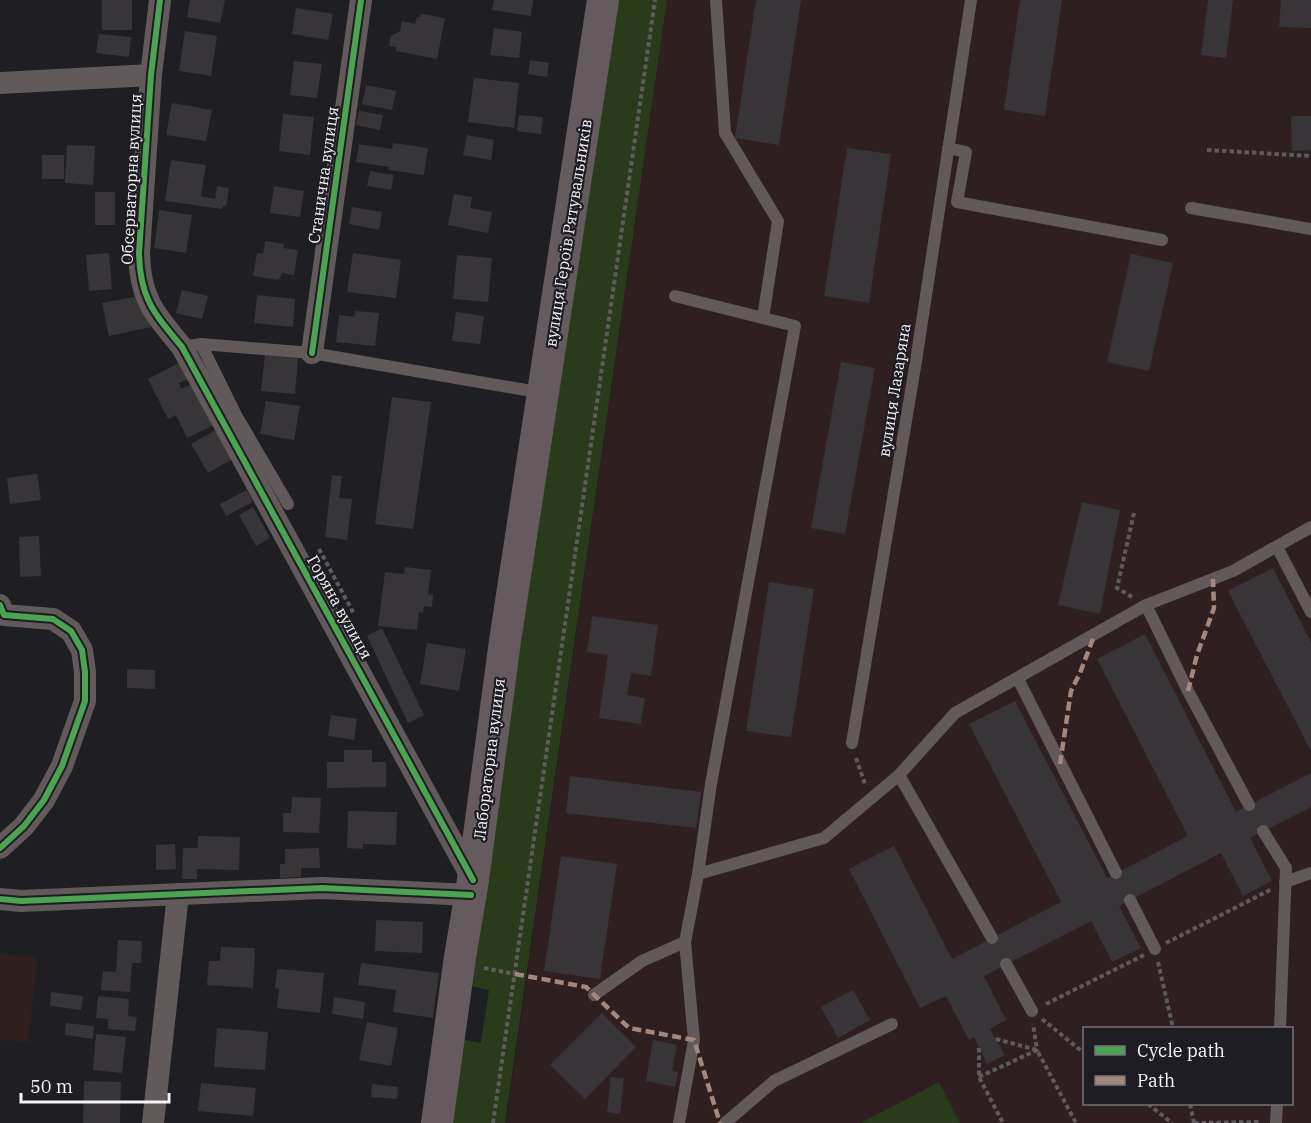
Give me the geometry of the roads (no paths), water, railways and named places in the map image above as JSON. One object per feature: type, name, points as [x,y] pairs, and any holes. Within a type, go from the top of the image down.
[{"type":"main road","name":"вулиця Героїв Рятувальників","points":[[533,467],[603,0]]},
{"type":"main road","name":"Лабораторна вулиця","points":[[437,1123],[472,888],[505,641],[533,467]]},
{"type":"street","name":"Обсерваторна вулиця","points":[[160,0],[151,75],[139,253],[140,275],[145,297],[157,317],[192,346]]},
{"type":"street","name":"Станична вулиця","points":[[312,353],[361,0]]},
{"type":"street","points":[[0,83],[151,75]]},
{"type":"street","name":"Горяна вулиця","points":[[192,346],[472,888]]},
{"type":"street","points":[[0,849],[24,826],[44,800],[62,766],[85,701],[82,650],[71,631],[53,620],[1,612]]},
{"type":"street","points":[[0,900],[322,888],[472,888]]},
{"type":"street","points":[[153,1123],[178,894]]},
{"type":"lane","points":[[716,0],[725,133],[778,221],[763,318]]},
{"type":"lane","name":"вулиця Лазаряна","points":[[852,742],[916,361],[971,0]]},
{"type":"lane","points":[[948,148],[966,152],[957,202],[1162,240]]},
{"type":"lane","points":[[1191,208],[1311,228]]},
{"type":"lane","points":[[675,296],[795,326],[713,773],[685,942],[694,1040],[679,1123]]},
{"type":"lane","points":[[192,346],[312,353],[544,393]]},
{"type":"lane","points":[[192,346],[288,504]]},
{"type":"lane","points":[[698,874],[824,838],[899,775],[955,713],[1146,605],[1233,571],[1311,527]]},
{"type":"lane","points":[[1278,547],[1311,612]]},
{"type":"lane","points":[[1146,605],[1188,692],[1249,805]]},
{"type":"lane","points":[[1018,679],[1116,873]]},
{"type":"lane","points":[[899,775],[992,938]]},
{"type":"lane","points":[[1263,831],[1286,868],[1280,1027]]},
{"type":"lane","points":[[1285,882],[1311,873]]},
{"type":"lane","points":[[1130,900],[1155,949]]},
{"type":"lane","points":[[594,995],[642,961],[685,942]]},
{"type":"lane","points":[[1006,964],[1032,1011]]},
{"type":"lane","points":[[725,1123],[774,1082],[892,1024]]},
{"type":"lane","points":[[1276,1123],[1277,1105]]}]
